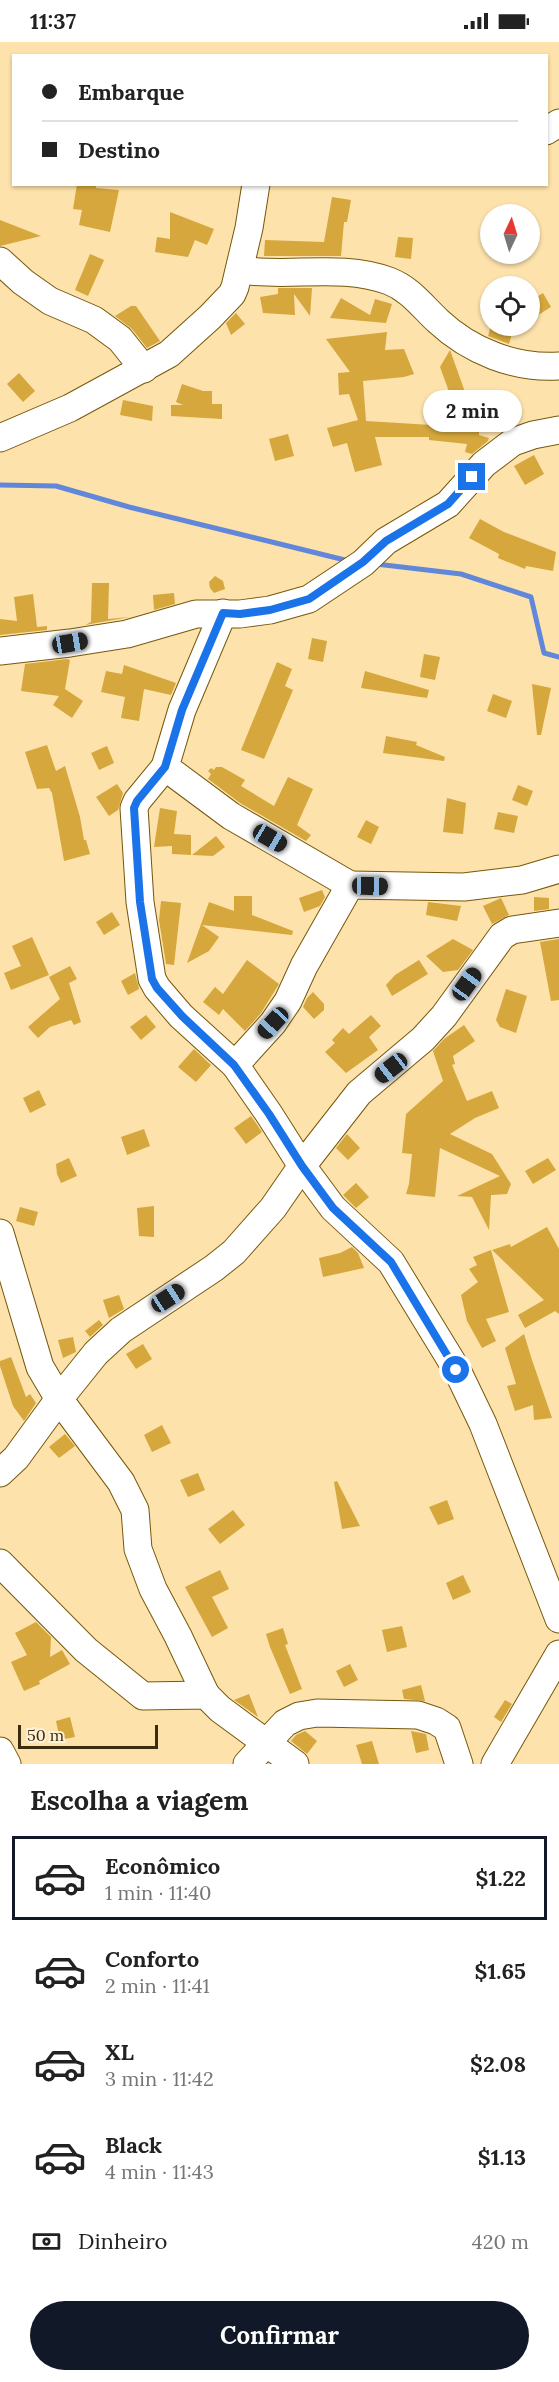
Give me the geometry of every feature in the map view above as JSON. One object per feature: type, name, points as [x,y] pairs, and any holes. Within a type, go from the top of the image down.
[{"type":"street","points":[[0,438],[21,431],[70,408],[144,369],[181,346],[232,294],[240,270],[256,186]]},
{"type":"street","points":[[0,261],[23,282],[50,300],[94,320],[120,339],[144,369]]},
{"type":"street","points":[[240,270],[257,273],[335,270],[374,276],[391,282],[413,295],[449,332],[484,353],[531,365],[559,366]]},
{"type":"street","points":[[0,651],[82,642],[127,634],[196,615],[240,614],[270,610],[309,599],[363,562],[386,541],[448,504],[484,464],[513,442],[559,430]]},
{"type":"street","points":[[223,613],[182,710],[165,767],[137,801],[134,808],[140,902],[152,979],[182,1016],[234,1065],[333,1208],[391,1262],[456,1370],[483,1424],[559,1619]]},
{"type":"street","points":[[165,767],[231,816],[350,885],[464,887],[522,880],[559,869]]},
{"type":"street","points":[[234,1065],[273,1023],[288,1001],[304,966],[350,885]]},
{"type":"street","points":[[0,1473],[16,1458],[58,1399],[96,1353],[121,1330],[214,1268],[234,1252],[273,1208],[302,1166],[359,1093],[423,1040],[502,936],[512,930],[559,923]]},
{"type":"street","points":[[0,1233],[40,1366],[58,1399],[121,1482],[135,1510],[138,1550],[153,1589],[206,1695],[264,1743],[295,1764]]},
{"type":"street","points":[[0,1563],[86,1650],[143,1696],[206,1695]]},
{"type":"street","points":[[495,1764],[559,1654]]},
{"type":"street","points":[[247,1764],[264,1743],[285,1723],[299,1716],[317,1713],[418,1715],[436,1721],[447,1728],[459,1764]]},
{"type":"street","points":[[0,1751],[7,1764]]},
{"type":"building","points":[[77,186],[96,186],[96,188],[119,190],[110,232],[79,225],[82,210],[73,209]]},
{"type":"building","points":[[332,197],[351,200],[347,222],[344,222],[341,256],[264,256],[265,240],[324,242]]},
{"type":"building","points":[[170,212],[214,229],[207,245],[195,240],[188,257],[155,252],[157,237],[170,239]]},
{"type":"building","points":[[0,220],[41,236],[0,246]]},
{"type":"building","points":[[398,237],[413,238],[411,259],[395,257]]},
{"type":"building","points":[[90,254],[104,260],[88,296],[75,290]]},
{"type":"building","points":[[278,288],[312,288],[310,316],[294,294],[295,315],[263,313],[260,297],[278,294]]},
{"type":"building","points":[[543,293],[551,307],[540,314],[540,295]]},
{"type":"building","points":[[341,298],[370,315],[375,299],[392,304],[386,323],[330,318]]},
{"type":"building","points":[[131,306],[136,306],[160,341],[147,348],[132,329],[115,316]]},
{"type":"building","points":[[236,313],[245,324],[231,335],[226,323]]},
{"type":"building","points":[[387,332],[385,350],[404,349],[414,374],[363,381],[366,421],[464,427],[465,414],[480,415],[479,435],[489,438],[472,454],[465,452],[467,444],[429,440],[429,437],[375,437],[382,465],[355,472],[347,443],[333,447],[327,428],[358,420],[349,394],[339,395],[338,373],[350,372],[326,339]]},
{"type":"building","points":[[488,336],[511,336],[509,344]]},
{"type":"building","points":[[450,350],[465,392],[451,397],[440,367]]},
{"type":"building","points":[[19,373],[35,391],[23,402],[7,384]]},
{"type":"building","points":[[182,384],[203,391],[212,391],[212,404],[222,404],[222,419],[171,416],[171,405],[183,405],[176,402]]},
{"type":"building","points":[[123,400],[153,406],[152,421],[120,415]]},
{"type":"building","points":[[288,434],[294,456],[275,461],[269,439]]},
{"type":"building","points":[[534,455],[544,474],[525,485],[514,466]]},
{"type":"building","points":[[480,519],[504,532],[556,552],[553,571],[526,566],[525,569],[498,558],[499,554],[469,538]]},
{"type":"building","points":[[215,576],[223,581],[225,589],[214,593],[209,582]]},
{"type":"building","points":[[92,583],[109,583],[108,619],[130,617],[85,625],[91,622]]},
{"type":"building","points":[[174,593],[175,604],[154,610],[153,595]]},
{"type":"building","points":[[33,594],[37,627],[47,626],[47,630],[0,635],[0,619],[17,621],[14,597]]},
{"type":"building","points":[[312,638],[327,641],[323,662],[308,659]]},
{"type":"building","points":[[424,654],[440,657],[435,680],[420,677]]},
{"type":"building","points":[[70,660],[65,689],[83,701],[72,718],[53,705],[59,696],[21,691],[25,664]]},
{"type":"building","points":[[277,662],[292,669],[285,686],[293,690],[264,759],[241,750]]},
{"type":"building","points":[[124,665],[176,683],[171,695],[144,689],[139,721],[121,718],[125,697],[101,692],[106,671],[122,674]]},
{"type":"building","points":[[365,671],[429,690],[427,698],[361,688]]},
{"type":"building","points":[[532,684],[551,688],[541,735],[537,735]]},
{"type":"building","points":[[493,694],[512,701],[506,718],[487,711]]},
{"type":"building","points":[[386,736],[417,742],[416,745],[445,757],[444,761],[383,753]]},
{"type":"building","points":[[47,745],[56,771],[65,766],[80,817],[84,840],[86,840],[90,854],[64,861],[52,793],[49,788],[37,789],[25,752]]},
{"type":"building","points":[[107,746],[114,763],[99,770],[91,753]]},
{"type":"building","points":[[222,767],[245,780],[241,786],[274,806],[288,777],[313,789],[297,825],[311,835],[306,841],[240,803],[208,779],[211,774],[208,771]]},
{"type":"building","points":[[117,784],[123,793],[118,810],[109,816],[96,797]]},
{"type":"building","points":[[518,785],[533,791],[527,806],[512,800]]},
{"type":"building","points":[[447,798],[466,803],[463,834],[443,832]]},
{"type":"building","points":[[160,808],[177,811],[174,834],[191,835],[191,855],[172,854],[172,846],[154,847]]},
{"type":"building","points":[[498,812],[518,816],[514,833],[494,829]]},
{"type":"building","points":[[366,820],[379,827],[371,844],[357,837]]},
{"type":"building","points":[[216,836],[225,847],[213,856],[192,855]]},
{"type":"building","points":[[322,890],[325,897],[320,906],[304,912],[299,898]]},
{"type":"building","points":[[234,896],[252,896],[252,915],[293,931],[292,935],[202,925],[219,937],[209,951],[187,963],[209,902],[234,911]]},
{"type":"building","points":[[534,897],[549,898],[549,909],[534,911]]},
{"type":"building","points":[[501,898],[509,915],[492,924],[483,906]]},
{"type":"building","points":[[161,901],[181,903],[174,965],[166,964],[159,920]]},
{"type":"building","points":[[428,902],[461,906],[457,921],[426,915]]},
{"type":"building","points":[[112,912],[120,925],[104,935],[96,922]]},
{"type":"building","points":[[32,937],[49,975],[11,990],[4,973],[21,966],[12,946]]},
{"type":"building","points":[[453,939],[473,950],[458,970],[443,972],[426,956]]},
{"type":"building","points":[[559,939],[559,1000],[551,1001],[540,942]]},
{"type":"building","points":[[247,960],[279,984],[261,1013],[245,1031],[223,1009],[219,1015],[203,1002],[215,987],[223,994]]},
{"type":"building","points":[[419,960],[428,974],[392,996],[386,985],[395,975]]},
{"type":"building","points":[[70,966],[77,979],[69,983],[81,1022],[74,1025],[71,1020],[50,1027],[38,1038],[28,1027],[60,999],[49,977]]},
{"type":"building","points":[[135,973],[139,989],[128,995],[121,981]]},
{"type":"building","points":[[506,989],[527,996],[516,1033],[500,1027],[496,1020]]},
{"type":"building","points":[[313,992],[324,1004],[324,1010],[314,1019],[303,1007]]},
{"type":"building","points":[[146,1015],[156,1027],[141,1040],[130,1027]]},
{"type":"building","points":[[371,1015],[381,1026],[369,1037],[378,1050],[346,1073],[325,1052],[335,1043],[332,1040],[343,1028],[349,1034]]},
{"type":"building","points":[[464,1025],[475,1041],[453,1056],[455,1064],[452,1065],[467,1101],[492,1091],[499,1108],[475,1118],[450,1134],[492,1154],[511,1184],[507,1194],[491,1195],[489,1230],[472,1197],[457,1196],[500,1176],[440,1148],[435,1197],[406,1194],[412,1154],[402,1153],[406,1114],[443,1081],[433,1051],[444,1039]]},
{"type":"building","points":[[194,1049],[211,1065],[196,1082],[178,1067]]},
{"type":"building","points":[[39,1090],[46,1105],[30,1113],[23,1098]]},
{"type":"building","points":[[251,1116],[262,1132],[246,1144],[234,1128]]},
{"type":"building","points":[[144,1129],[150,1146],[127,1155],[121,1137]]},
{"type":"building","points":[[347,1134],[360,1148],[348,1160],[336,1148]]},
{"type":"building","points":[[69,1158],[77,1176],[61,1183],[56,1164]]},
{"type":"building","points":[[548,1158],[556,1170],[533,1184],[525,1171]]},
{"type":"building","points":[[356,1183],[369,1197],[356,1208],[343,1195]]},
{"type":"building","points":[[154,1206],[154,1237],[139,1236],[137,1208]]},
{"type":"building","points":[[20,1207],[38,1212],[34,1226],[16,1221]]},
{"type":"building","points":[[547,1227],[559,1249],[559,1314],[555,1311],[525,1328],[518,1315],[544,1300],[492,1250],[510,1244],[511,1247]]},
{"type":"building","points":[[352,1247],[358,1253],[364,1268],[323,1277],[319,1258],[340,1253]]},
{"type":"building","points":[[491,1250],[509,1312],[486,1319],[496,1341],[482,1348],[467,1321],[461,1295],[478,1282],[469,1269],[477,1265],[473,1257]]},
{"type":"building","points":[[119,1295],[124,1309],[109,1318],[103,1300]]},
{"type":"building","points":[[99,1320],[103,1325],[90,1337],[85,1331]]},
{"type":"building","points":[[524,1334],[552,1418],[534,1420],[533,1405],[515,1411],[507,1386],[516,1384],[505,1348]]},
{"type":"building","points":[[73,1337],[76,1352],[63,1358],[58,1340]]},
{"type":"building","points":[[143,1344],[152,1359],[136,1369],[126,1354]]},
{"type":"building","points":[[11,1357],[26,1397],[30,1394],[36,1403],[24,1421],[13,1406],[0,1366],[0,1361]]},
{"type":"building","points":[[162,1425],[171,1443],[152,1452],[144,1435]]},
{"type":"building","points":[[65,1434],[75,1446],[59,1458],[49,1447]]},
{"type":"building","points":[[198,1473],[205,1490],[188,1497],[180,1480]]},
{"type":"building","points":[[337,1481],[360,1526],[342,1529],[334,1482]]},
{"type":"building","points":[[447,1500],[454,1519],[438,1525],[429,1507]]},
{"type":"building","points":[[233,1510],[245,1525],[220,1544],[208,1529]]},
{"type":"building","points":[[220,1570],[229,1589],[212,1597],[228,1628],[212,1637],[185,1587]]},
{"type":"building","points":[[463,1575],[471,1592],[453,1600],[446,1583]]},
{"type":"building","points":[[36,1622],[51,1637],[50,1657],[62,1650],[70,1664],[39,1681],[40,1684],[24,1691],[11,1662],[27,1655],[15,1633]]},
{"type":"building","points":[[402,1626],[407,1647],[387,1652],[382,1630]]},
{"type":"building","points":[[283,1628],[288,1644],[285,1645],[302,1689],[290,1694],[266,1634]]},
{"type":"building","points":[[350,1664],[358,1680],[344,1687],[336,1671]]},
{"type":"building","points":[[421,1685],[425,1701],[404,1699],[402,1690]]},
{"type":"building","points":[[249,1694],[258,1717],[234,1700]]},
{"type":"building","points":[[505,1700],[512,1704],[501,1722],[494,1717]]},
{"type":"building","points":[[70,1717],[75,1737],[60,1740],[56,1721]]},
{"type":"building","points":[[305,1731],[317,1741],[307,1754],[291,1741],[296,1735]]},
{"type":"building","points":[[411,1731],[426,1734],[429,1750],[416,1753]]},
{"type":"building","points":[[372,1741],[379,1764],[362,1764],[356,1745]]},
{"type":"waterway","points":[[0,485],[56,486],[129,507],[349,561]]},
{"type":"waterway","points":[[376,564],[461,574],[531,597],[544,653],[559,657]]},
{"type":"route","points":[[456,1370],[391,1262],[333,1208],[234,1065],[182,1016],[157,988],[152,979],[140,902],[134,808],[137,801],[165,767],[182,710],[223,613],[240,614],[270,610],[309,599],[363,562],[386,541],[448,504],[472,477]]}]
